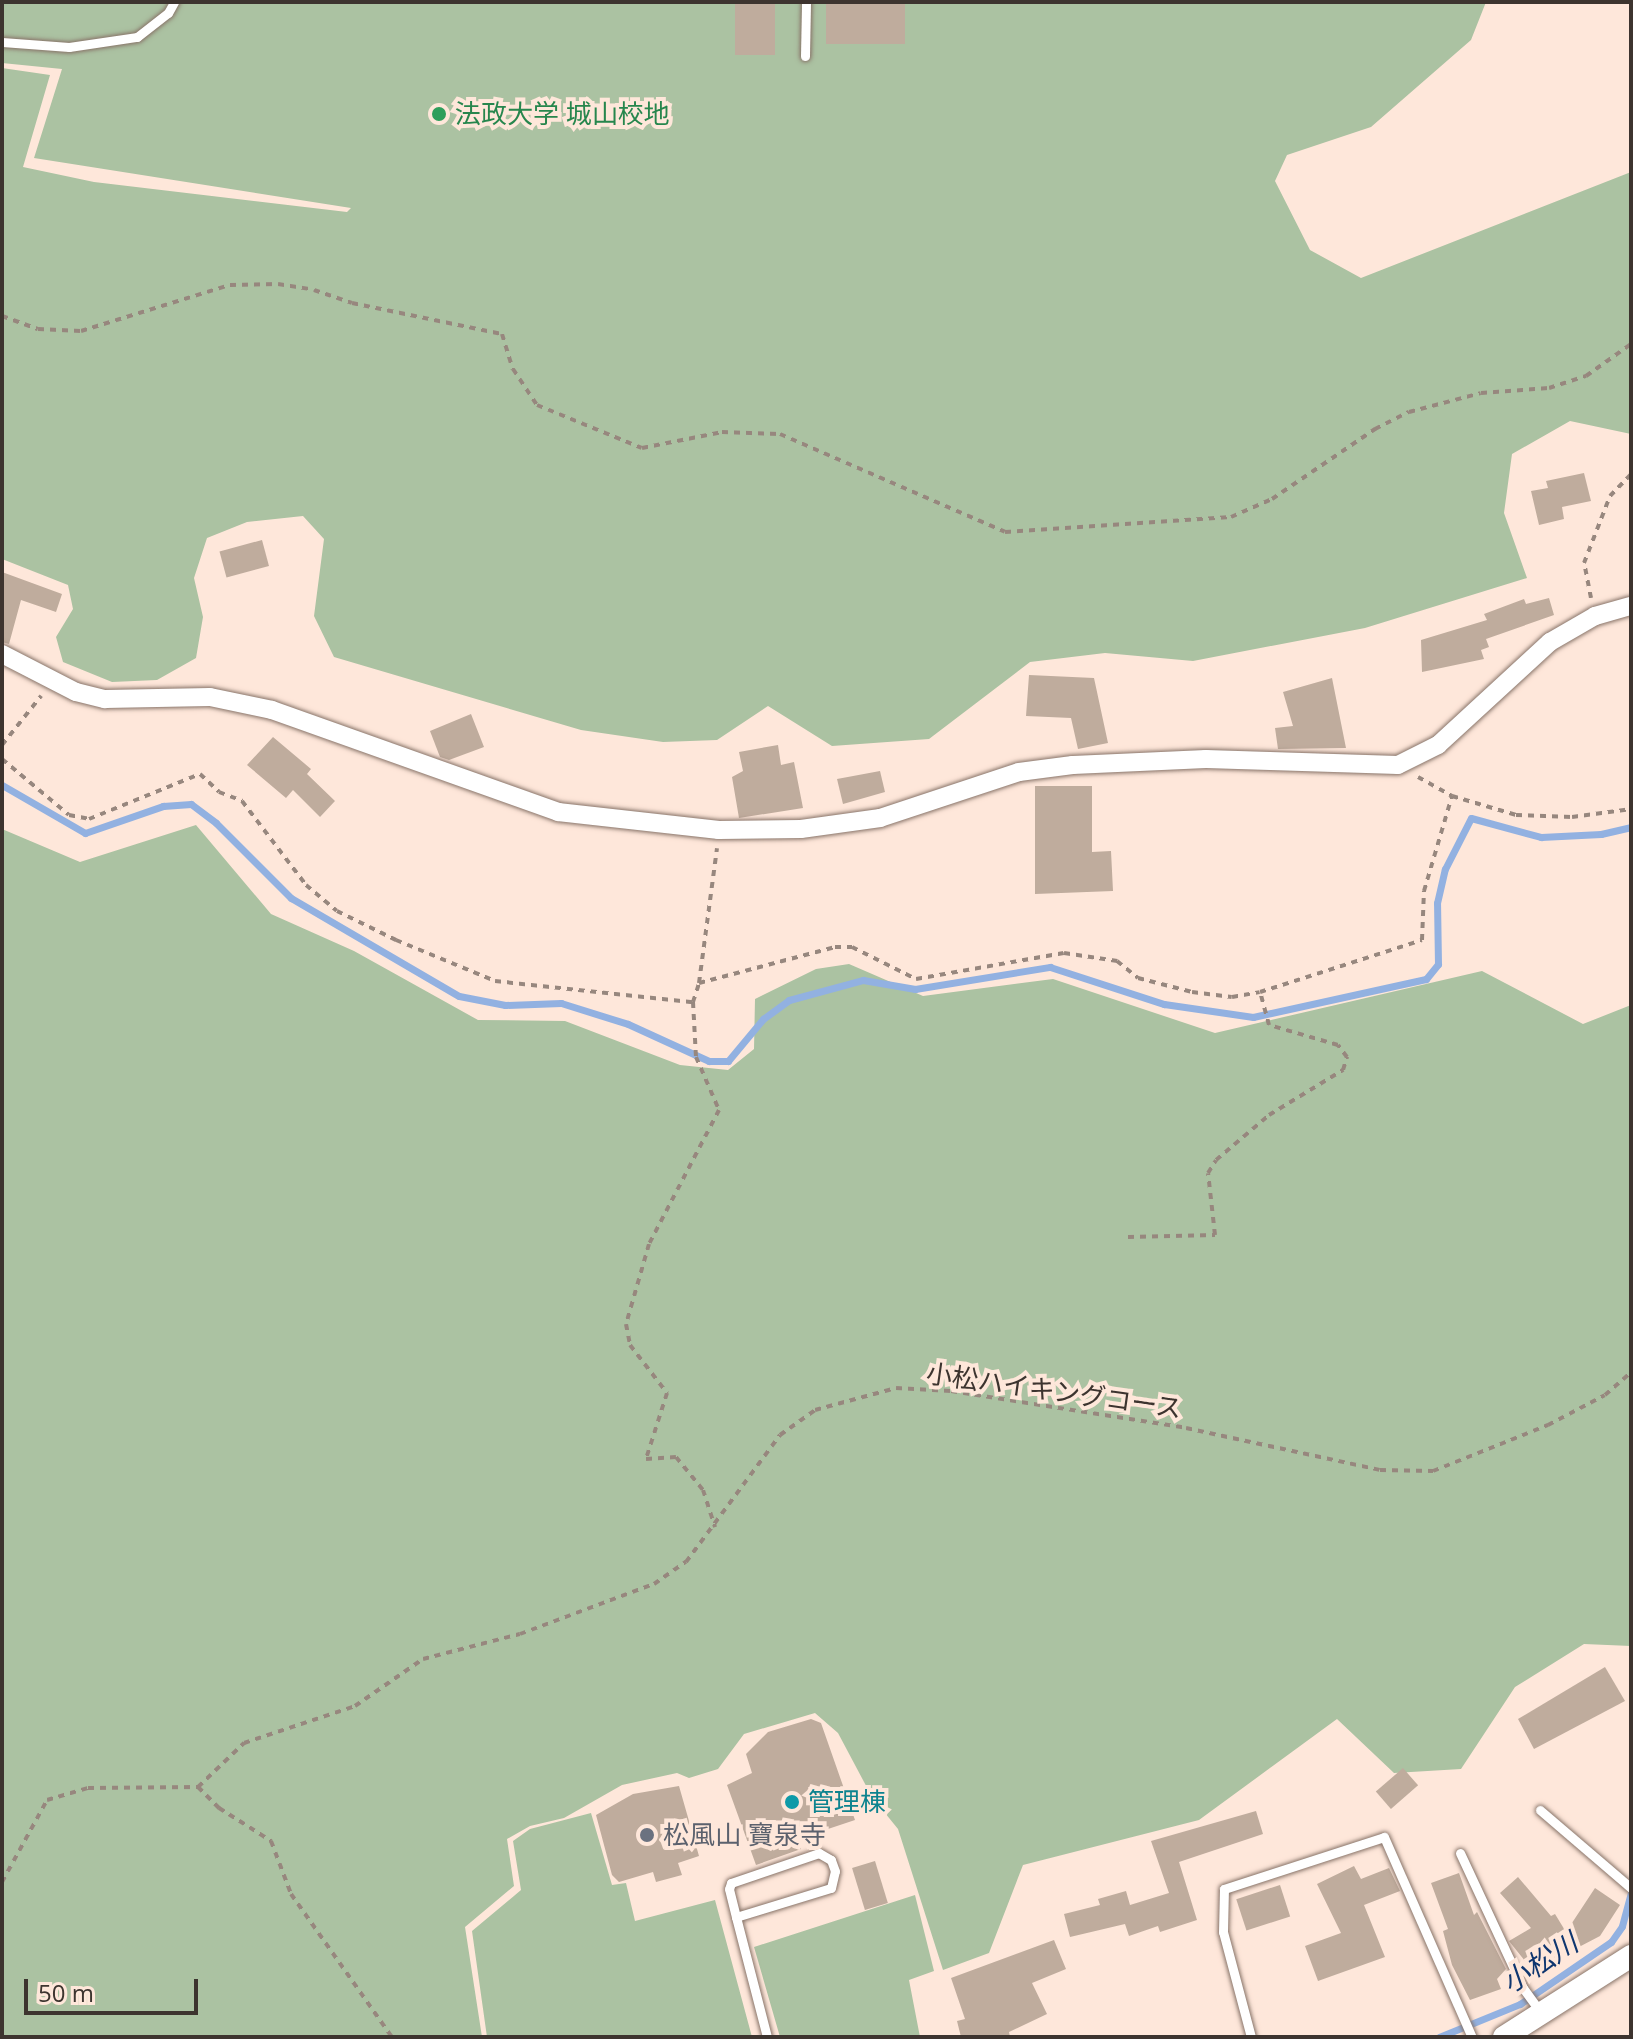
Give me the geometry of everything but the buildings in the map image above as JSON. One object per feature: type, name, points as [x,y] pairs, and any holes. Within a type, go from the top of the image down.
[{"type":"street","points":[[2,654],[52,681],[105,699],[238,701],[558,812],[719,830],[843,827],[1019,772],[1073,765],[1206,759],[1398,765],[1438,745],[1550,642],[1595,616],[1631,606]]},
{"type":"street","points":[[1504,2037],[1538,2008],[1631,1956]]},
{"type":"lane","points":[[2,42],[69,47],[137,37],[174,2]]},
{"type":"lane","points":[[805,56],[806,2]]},
{"type":"lane","points":[[1540,1810],[1627,1887]]},
{"type":"lane","points":[[1251,2037],[1223,1932],[1224,1889],[1384,1837],[1471,2035]]},
{"type":"lane","points":[[736,1917],[831,1888],[835,1871],[831,1860],[819,1853],[735,1878],[729,1889],[736,1917],[767,2037]]},
{"type":"lane","points":[[1460,1853],[1523,1988],[1538,2008]]},
{"type":"path","points":[[2,316],[38,329],[81,331],[230,285],[278,284],[314,290],[352,303],[502,334],[513,369],[537,405],[642,448],[722,432],[780,434],[1005,532],[1231,517],[1272,499],[1409,412],[1481,393],[1549,388],[1586,376],[1631,344]]},
{"type":"path","points":[[1595,616],[1584,563],[1610,496],[1631,474]]},
{"type":"path","points":[[2,745],[52,681]]},
{"type":"path","points":[[2,759],[69,815],[89,819],[200,774],[219,792],[242,801],[306,885],[337,911],[396,940],[495,981],[693,1002]]},
{"type":"path","points":[[1398,765],[1452,796],[1516,815],[1572,817],[1631,809]]},
{"type":"path","points":[[699,983],[738,976],[792,956],[852,947],[916,979],[1064,953],[1117,961],[1138,978],[1192,992],[1232,997],[1260,992],[1422,940],[1424,891],[1452,796]]},
{"type":"path","points":[[715,1527],[703,1490],[676,1457],[646,1459],[667,1393],[630,1345],[626,1324],[649,1244],[719,1110],[696,1057],[693,1002],[699,983],[719,830]]},
{"type":"path","points":[[1128,1237],[1215,1235],[1208,1173],[1216,1160],[1269,1115],[1343,1070],[1347,1057],[1338,1045],[1269,1025],[1260,992]]},
{"type":"path","name":"小松ハイキングコース","points":[[198,1787],[244,1743],[355,1706],[423,1659],[520,1634],[654,1584],[686,1562],[715,1527],[780,1435],[815,1410],[896,1388],[1052,1405],[1380,1470],[1433,1471],[1548,1425],[1605,1395],[1631,1372]]},
{"type":"path","points":[[2,1882],[47,1800],[88,1788],[198,1787],[219,1808],[271,1841],[291,1894],[392,2037]]},
{"type":"green space","points":[[2,2],[1486,2],[1471,40],[1371,127],[1287,155],[1275,181],[1310,250],[1361,278],[1631,172],[1631,434],[1570,421],[1512,454],[1504,513],[1527,578],[1365,628],[1193,661],[1105,653],[1030,662],[929,739],[832,746],[768,706],[717,740],[663,742],[581,730],[334,657],[314,616],[324,539],[303,516],[247,522],[207,538],[194,578],[203,617],[196,658],[157,680],[112,682],[63,662],[56,637],[73,609],[68,585],[2,559],[2,68],[50,75],[23,167],[94,182],[347,212],[351,208],[34,158],[62,69],[2,63]]},
{"type":"green space","points":[[196,825],[271,914],[354,951],[478,1020],[565,1021],[680,1065],[728,1070],[754,1049],[755,999],[816,969],[849,964],[923,996],[1053,979],[1215,1033],[1482,971],[1583,1024],[1631,1005],[1631,1646],[1584,1644],[1515,1687],[1461,1769],[1394,1773],[1337,1719],[1199,1820],[1023,1865],[989,1953],[943,1970],[898,1829],[872,1797],[838,1733],[815,1713],[744,1734],[718,1769],[689,1778],[677,1773],[622,1785],[564,1818],[530,1826],[507,1839],[514,1886],[465,1927],[482,2037],[2,2037],[2,829],[80,862]]},
{"type":"green space","points":[[591,1813],[612,1885],[626,1883],[635,1921],[715,1900],[752,2037],[487,2037],[472,1931],[521,1890],[513,1841],[530,1829]]},
{"type":"green space","points":[[915,1895],[934,1971],[909,1980],[920,2037],[780,2037],[754,1947]]},
{"type":"waterway","points":[[2,785],[85,833],[163,806],[191,804],[216,823],[291,898],[459,996],[505,1005],[561,1003],[628,1024],[709,1061],[728,1061],[763,1019],[789,1000],[863,980],[915,989],[1050,967],[1164,1004],[1253,1017],[1426,979],[1438,964],[1437,903],[1445,869],[1471,818],[1541,837],[1601,834],[1631,827]]},
{"type":"waterway","name":"小松川","points":[[1439,2037],[1520,2004],[1611,1942],[1622,1926],[1631,1892]]},
{"type":"place","name":"法政大学 城山校地","points":[[439,114]]},
{"type":"place","name":"管理棟","points":[[792,1802]]},
{"type":"place","name":"松風山 寶泉寺","points":[[647,1835]]}]
